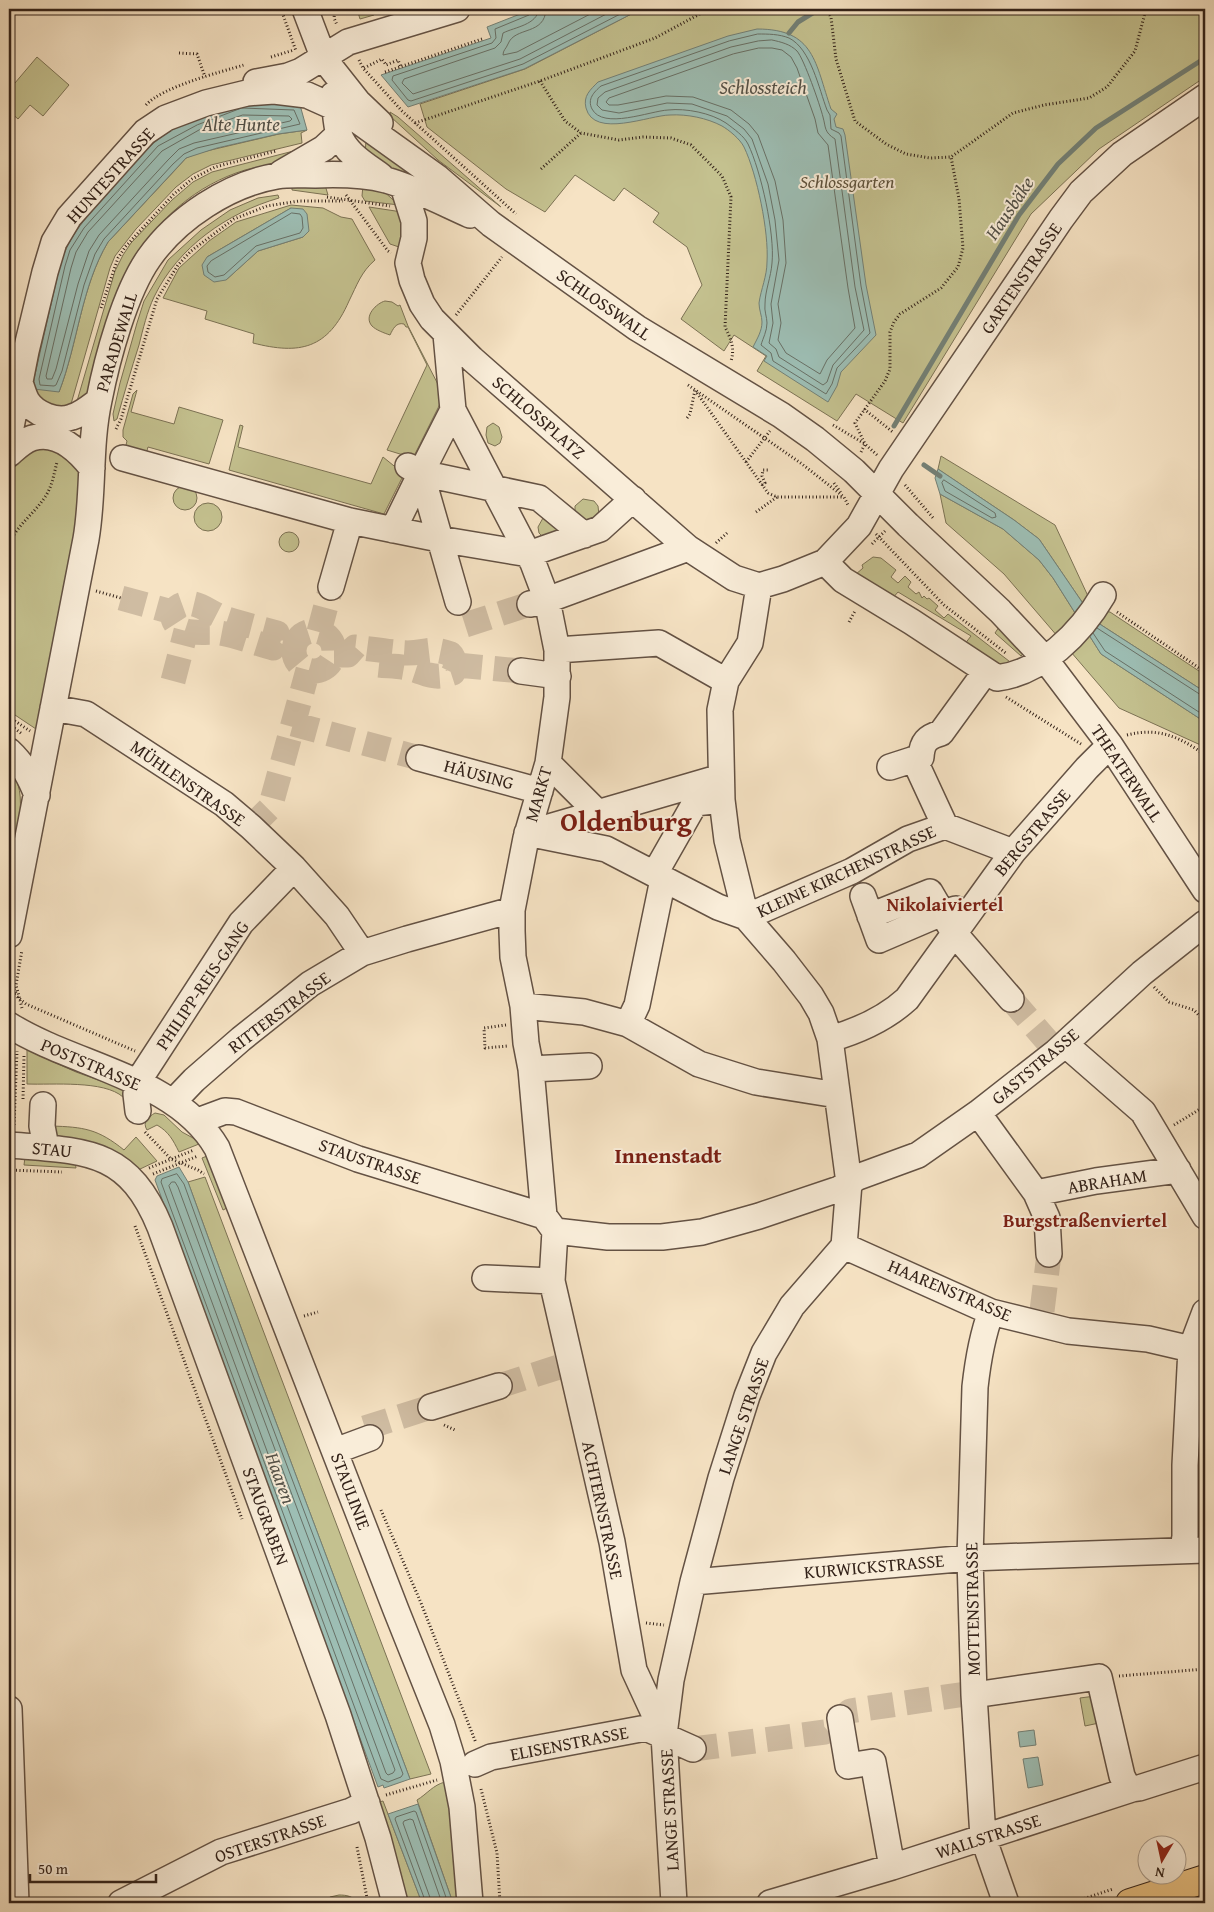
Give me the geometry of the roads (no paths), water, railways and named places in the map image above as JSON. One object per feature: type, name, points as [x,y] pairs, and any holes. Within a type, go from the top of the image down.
[{"type":"main road","points":[[1130,1903],[1205,1880]]},
{"type":"street","points":[[305,9],[323,57],[336,108],[339,134],[345,145],[354,155],[394,183]]},
{"type":"street","points":[[166,118],[202,96],[245,84],[288,76],[348,42],[457,9]]},
{"type":"street","points":[[323,57],[358,102],[438,178]]},
{"type":"street","name":"HUNTESTRASSE","points":[[9,437],[45,272],[54,242],[69,217],[145,132],[166,118],[206,103],[247,93],[274,91],[306,95],[336,108]]},
{"type":"street","name":"GARTENSTRASSE","points":[[825,562],[859,526],[891,469],[1081,192],[1122,154],[1205,97]]},
{"type":"street","name":"SCHLOSSWALL","points":[[336,108],[357,120],[438,178],[491,224],[636,328],[781,415],[815,439],[844,477],[876,494]]},
{"type":"street","points":[[277,176],[316,153],[339,134]]},
{"type":"street","name":"PARADEWALL","points":[[41,743],[52,708],[87,533],[92,499],[92,468],[98,401],[123,312],[132,288],[148,259],[166,236],[206,204],[240,187],[277,176],[353,174],[394,183],[491,224]]},
{"type":"street","name":"SCHLOSSPLATZ","points":[[394,183],[414,221],[414,238],[408,263],[412,280],[422,304],[444,333],[688,548],[734,578],[759,586]]},
{"type":"street","points":[[444,333],[452,410],[531,559]]},
{"type":"street","points":[[20,383],[27,401],[37,411],[51,418],[70,418],[98,401]]},
{"type":"street","points":[[393,530],[415,469],[452,410]]},
{"type":"street","points":[[9,454],[32,438],[48,437],[63,441],[75,448],[92,468]]},
{"type":"street","points":[[123,458],[350,521],[531,559],[600,529],[633,499]]},
{"type":"street","points":[[415,469],[539,498],[584,535]]},
{"type":"street","points":[[415,469],[458,602]]},
{"type":"street","name":"THEATERWALL","points":[[876,494],[1000,611],[1036,664],[1110,745],[1205,890]]},
{"type":"street","points":[[331,587],[350,521]]},
{"type":"street","points":[[538,602],[688,548]]},
{"type":"street","name":"MARKT","points":[[531,559],[538,602],[556,650],[558,676],[548,763],[528,833],[606,849],[718,907],[746,917]]},
{"type":"street","points":[[844,1246],[849,1183],[830,1039],[821,1013],[811,996],[746,917],[727,845],[712,709],[726,681],[750,643],[759,586],[783,579],[825,562],[843,580],[912,622],[997,678],[1011,676],[1036,664],[1072,635],[1099,602]]},
{"type":"street","points":[[556,650],[659,643],[726,681]]},
{"type":"street","points":[[890,767],[921,757],[924,741],[930,736],[941,733],[986,671]]},
{"type":"street","points":[[522,672],[558,676]]},
{"type":"street","name":"MÜHLENSTRASSE","points":[[52,708],[86,714],[224,804],[294,868],[337,916],[362,953]]},
{"type":"street","points":[[37,795],[30,776],[12,758],[41,743]]},
{"type":"street","points":[[9,935],[37,795],[41,743]]},
{"type":"street","name":"BERGSTRASSE","points":[[945,918],[976,903],[1013,852],[1086,768],[1110,745]]},
{"type":"street","name":"HÄUSING","points":[[419,758],[540,791]]},
{"type":"street","name":"KLEINE KIRCHENSTRASSE","points":[[914,759],[946,826]]},
{"type":"street","points":[[548,763],[598,813]]},
{"type":"street","points":[[528,833],[598,813],[721,789]]},
{"type":"street","points":[[628,1024],[637,1005],[662,884],[658,868],[694,803],[721,789]]},
{"type":"street","name":"KLEINE KIRCHENSTRASSE","points":[[746,917],[908,839],[946,826],[1013,852]]},
{"type":"street","name":"ACHTERNSTRASSE","points":[[528,833],[512,910],[513,957],[531,1069],[550,1223],[552,1282],[565,1366],[612,1542],[634,1670],[664,1735]]},
{"type":"street","name":"PHILIPP-REIS-GANG","points":[[137,1083],[241,923],[294,868]]},
{"type":"street","points":[[867,906],[879,940],[945,918]]},
{"type":"street","name":"RITTERSTRASSE","points":[[172,1100],[241,1039],[310,984],[362,953],[512,910]]},
{"type":"street","points":[[830,1039],[870,1024],[897,1008],[914,990],[945,918]]},
{"type":"street","points":[[945,918],[1011,999]]},
{"type":"street","name":"GASTSTRASSE","points":[[550,1223],[617,1237],[662,1237],[702,1232],[759,1216],[840,1189],[858,1177],[918,1155],[978,1113],[1142,973],[1205,923]]},
{"type":"street","points":[[524,1024],[584,1012],[628,1024],[699,1064],[756,1082],[837,1095]]},
{"type":"street","name":"POSTSTRASSE","points":[[13,1036],[32,1039],[137,1083],[172,1100]]},
{"type":"street","points":[[1056,1046],[1143,1112],[1205,1216]]},
{"type":"street","points":[[531,1069],[589,1066]]},
{"type":"street","points":[[137,1083],[137,1121],[145,1111],[172,1100]]},
{"type":"street","name":"STAULINIE","points":[[172,1100],[198,1121],[217,1148],[442,1725],[453,1761],[462,1807],[470,1903]]},
{"type":"street","points":[[33,1105],[42,1126],[46,1148]]},
{"type":"street","name":"STAUSTRASSE","points":[[198,1121],[225,1112],[236,1112],[358,1159],[550,1223]]},
{"type":"street","points":[[978,1113],[1036,1193],[1047,1218],[1049,1254]]},
{"type":"street","name":"STAU","points":[[11,1137],[46,1148],[71,1150],[94,1156]]},
{"type":"street","name":"STAUGRABEN","points":[[94,1156],[106,1161],[128,1176],[142,1192],[152,1209],[320,1663],[378,1838],[395,1903]]},
{"type":"street","name":"ABRAHAM","points":[[1036,1193],[1096,1181],[1178,1170]]},
{"type":"street","name":"HAARENSTRASSE","points":[[844,1246],[991,1312],[1041,1318],[1068,1331],[1148,1339],[1198,1352]]},
{"type":"street","name":"LANGE STRASSE","points":[[674,1903],[664,1735],[671,1680],[693,1582],[747,1396],[764,1353],[792,1306],[844,1246]]},
{"type":"street","points":[[485,1278],[552,1282]]},
{"type":"street","name":"MOTTENSTRASSE","points":[[991,1312],[980,1351],[975,1386],[970,1558],[974,1695],[983,1837],[1006,1903]]},
{"type":"street","points":[[1194,1550],[1185,1536],[1186,1428],[1205,1312]]},
{"type":"street","points":[[425,1414],[499,1386]]},
{"type":"street","points":[[333,1445],[367,1433]]},
{"type":"street","name":"KURWICKSTRASSE","points":[[693,1582],[970,1558],[1194,1550]]},
{"type":"street","points":[[974,1695],[1099,1677],[1122,1776],[1127,1786],[1132,1788]]},
{"type":"street","points":[[9,1709],[16,1903]]},
{"type":"street","points":[[840,1718],[848,1766],[873,1762],[892,1867]]},
{"type":"street","name":"ELISENSTRASSE","points":[[475,1764],[491,1757],[646,1728],[693,1749]]},
{"type":"street","name":"WALLSTRASSE","points":[[770,1903],[892,1867],[1132,1788],[1139,1788],[1205,1767]]},
{"type":"street","name":"OSTERSTRASSE","points":[[121,1903],[221,1852],[366,1804]]},
{"type":"water","points":[[533,9],[641,9],[524,69],[408,107],[381,75],[491,38],[487,27]]},
{"type":"water","name":"Schlossteich","points":[[757,29],[791,35],[802,42],[816,63],[831,109],[837,114],[834,119],[836,127],[843,129],[845,135],[866,285],[876,335],[841,372],[837,386],[828,402],[764,361],[767,356],[753,347],[762,325],[759,303],[766,272],[767,250],[758,187],[749,158],[740,141],[722,126],[697,117],[683,115],[661,116],[624,123],[611,124],[600,122],[591,117],[585,104],[586,97],[598,82],[728,36]]},
{"type":"water","name":"Alte Hunte","points":[[257,103],[300,105],[307,130],[278,134],[217,148],[186,158],[108,242],[99,259],[86,296],[59,392],[34,389],[34,379],[60,265],[74,234],[80,226],[137,160],[166,134],[203,116]]},
{"type":"water","points":[[291,208],[303,209],[307,214],[309,231],[303,237],[258,251],[226,280],[214,282],[204,275],[202,265],[207,257]]},
{"type":"water","points":[[938,469],[1039,539],[1095,621],[1205,692],[1205,722],[1101,654],[1053,578],[1039,560],[1003,529],[940,494],[935,478]]},
{"type":"water","name":"Haaren","points":[[179,1167],[188,1182],[410,1779],[384,1788],[383,1785],[378,1787],[155,1180],[157,1176]]},
{"type":"water","points":[[1034,1730],[1036,1745],[1020,1747],[1018,1732]]},
{"type":"water","points":[[1038,1757],[1043,1785],[1028,1788],[1023,1759]]},
{"type":"water","points":[[418,1804],[453,1903],[422,1903],[388,1814]]},
{"type":"waterway","points":[[789,33],[798,22],[819,9]]},
{"type":"waterway","name":"Hausbäke","points":[[894,426],[1019,215],[1058,164],[1096,128],[1205,58]]},
{"type":"waterway","points":[[924,465],[940,476]]},
{"type":"tunnel","points":[[319,632],[331,587]]},
{"type":"tunnel","points":[[121,598],[172,612]]},
{"type":"tunnel","points":[[278,641],[273,648],[220,633],[190,632],[178,627],[172,612],[178,606],[185,604],[198,605],[224,618],[277,633],[278,641],[294,646]]},
{"type":"tunnel","points":[[465,625],[530,604]]},
{"type":"tunnel","points":[[173,681],[186,631]]},
{"type":"tunnel","points":[[314,631],[328,637],[334,651],[328,665],[314,671],[300,665],[294,651],[300,637],[314,631]]},
{"type":"tunnel","points":[[334,655],[348,655],[355,647],[407,653],[438,650],[451,654],[457,665]]},
{"type":"tunnel","points":[[379,665],[404,667],[434,676],[453,673],[457,665]]},
{"type":"tunnel","points":[[457,665],[521,671]]},
{"type":"tunnel","points":[[251,827],[270,808],[308,670]]},
{"type":"tunnel","points":[[293,724],[419,758]]},
{"type":"tunnel","points":[[1011,999],[1048,1042]]},
{"type":"tunnel","points":[[1042,1311],[1049,1254]]},
{"type":"tunnel","points":[[499,1386],[559,1367]]},
{"type":"tunnel","points":[[365,1428],[431,1407]]},
{"type":"tunnel","points":[[693,1749],[825,1732],[850,1711],[966,1694],[974,1695]]},
{"type":"district","name":"Oldenburg","points":[[626,820]]},
{"type":"district","name":"Nikolaiviertel","points":[[945,904]]},
{"type":"district","name":"Innenstadt","points":[[668,1155]]},
{"type":"district","name":"Burgstraßenviertel","points":[[1085,1220]]},
{"type":"park label","name":"Schlossgarten","points":[[847,181]]}]
